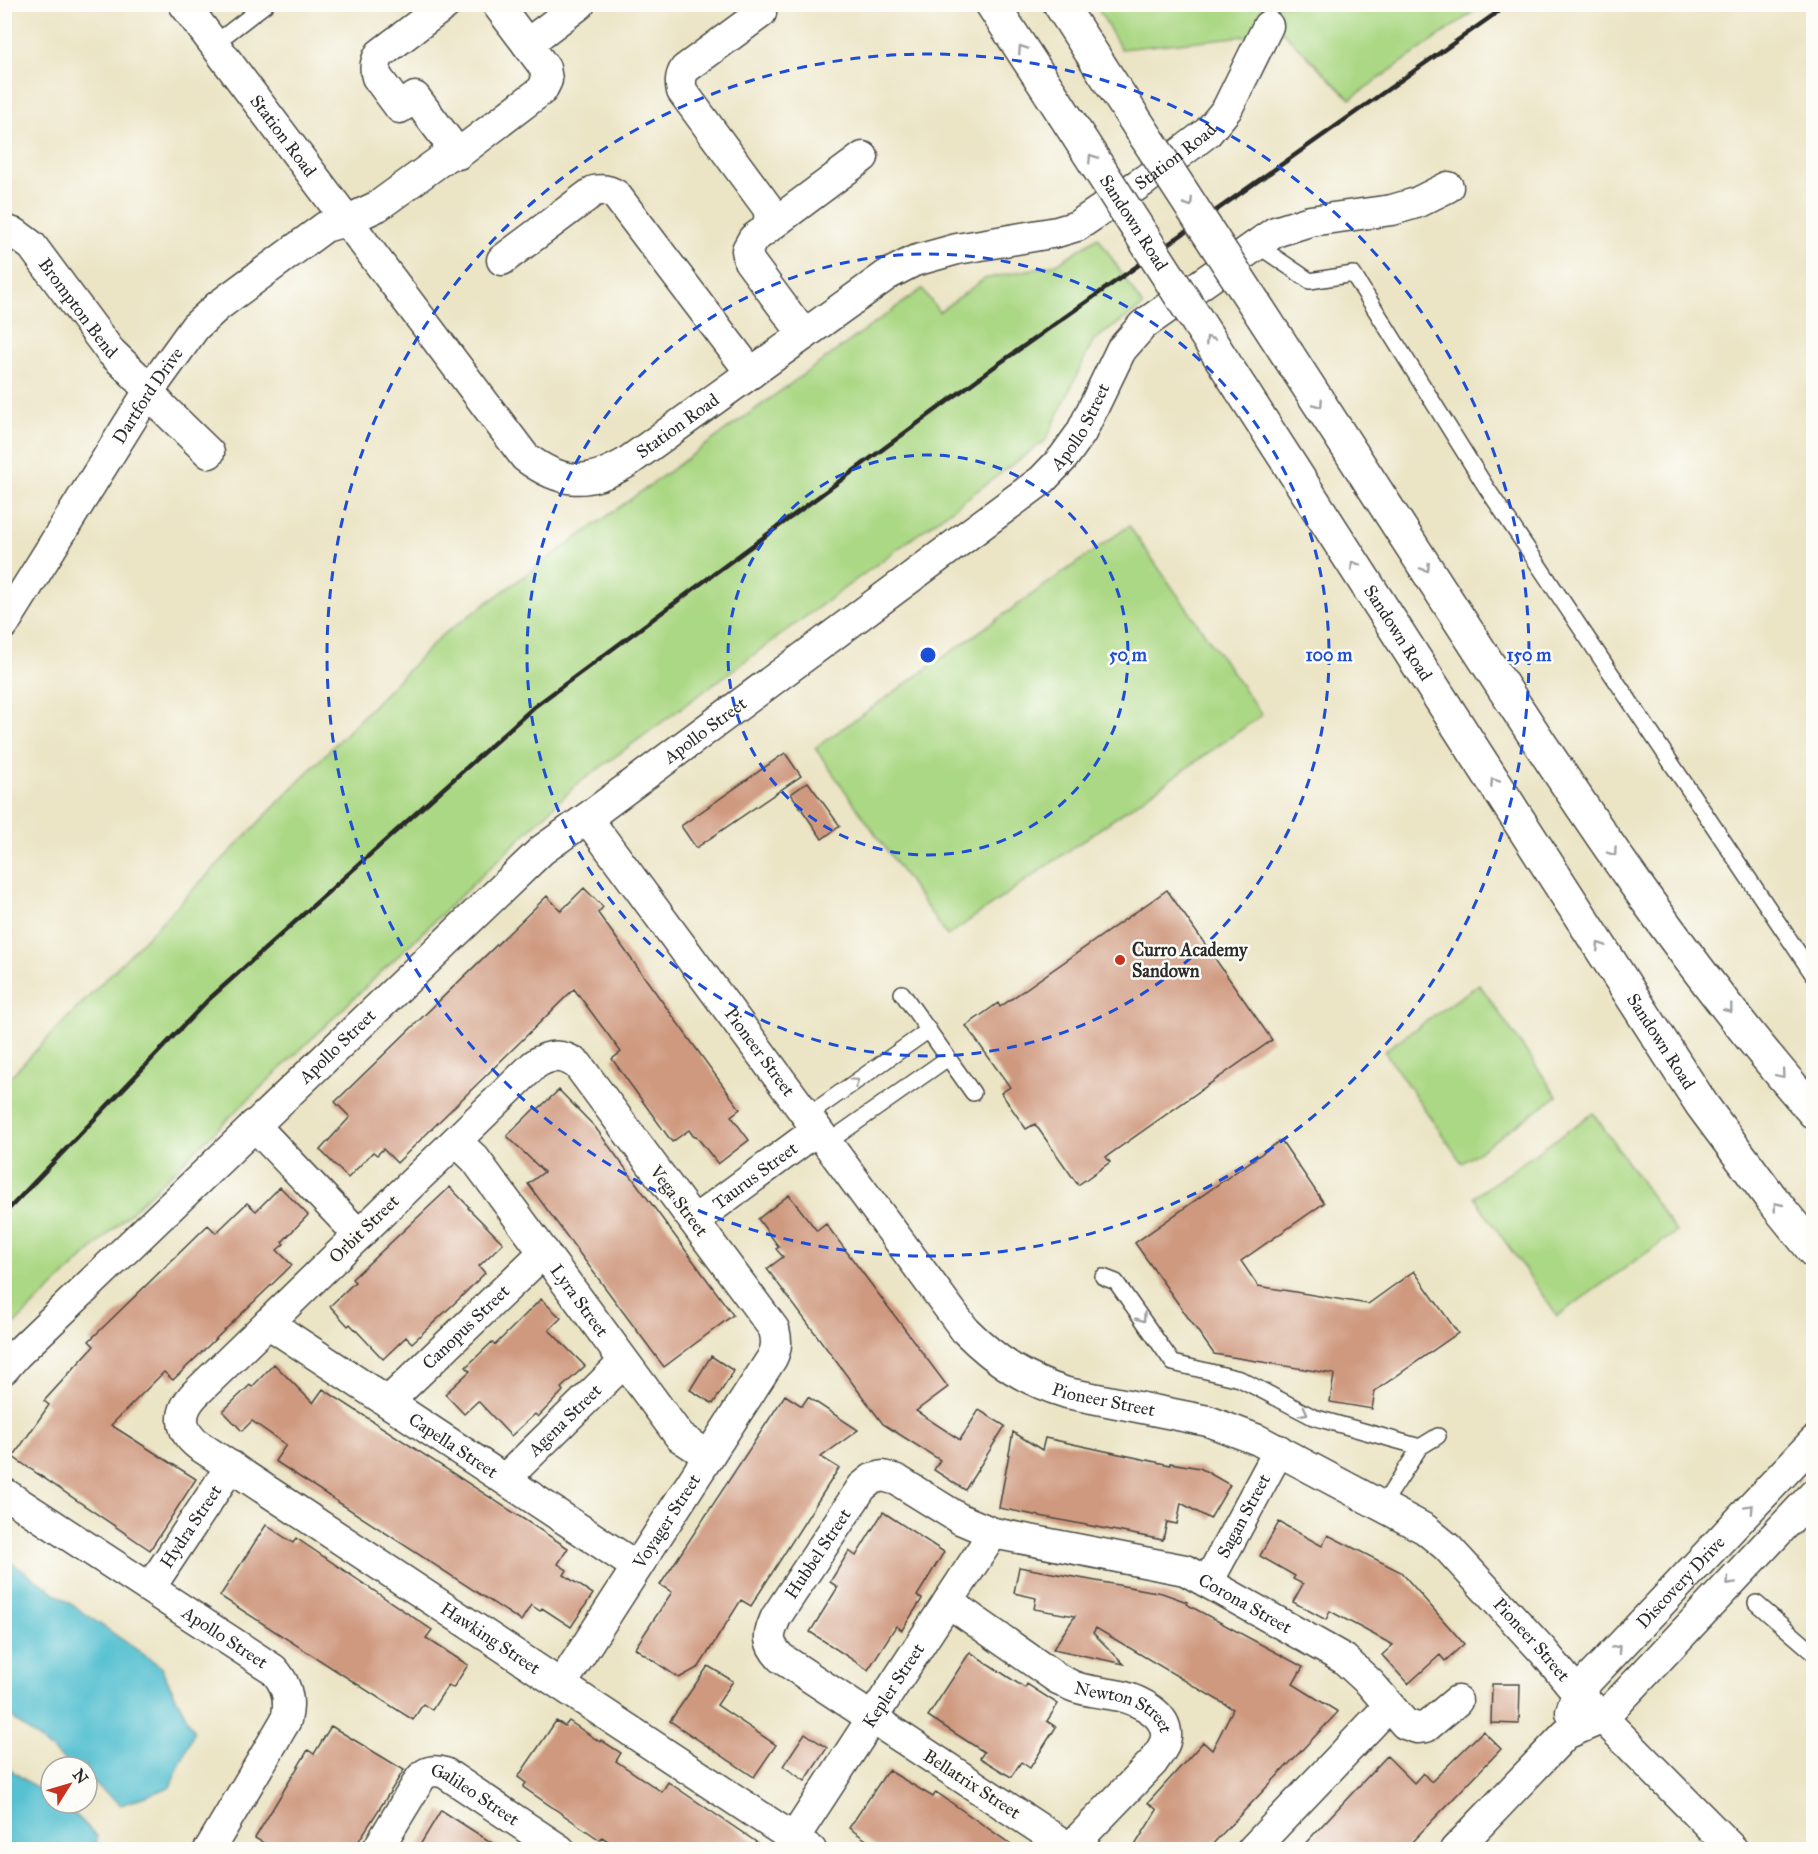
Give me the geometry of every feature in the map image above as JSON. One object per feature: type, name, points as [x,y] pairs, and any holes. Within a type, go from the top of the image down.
[{"type":"main road","name":"Sandown Road","points":[[992,4],[1702,1105],[1771,1198],[1814,1251]]},
{"type":"main road","points":[[1060,4],[1586,814],[1661,921],[1748,1035],[1814,1112]]},
{"type":"street","name":"Station Road","points":[[184,4],[525,457],[556,476],[575,479],[609,474],[887,275],[914,261],[957,249],[1057,232],[1077,226],[1145,180],[1208,132],[1227,109],[1268,26]]},
{"type":"street","points":[[446,4],[380,54],[375,71],[400,108],[415,97],[455,150]]},
{"type":"street","points":[[497,4],[527,44],[580,4]]},
{"type":"street","points":[[761,13],[685,69],[680,85],[682,91],[768,208],[770,219],[765,230]]},
{"type":"street","name":"Dartford Drive","points":[[4,624],[149,391],[195,327],[218,306],[325,227],[346,221],[378,206],[455,150],[458,154],[542,90],[547,74],[527,44]]},
{"type":"street","points":[[804,335],[749,261],[747,250],[753,239],[863,157]]},
{"type":"street","name":"Apollo Street","points":[[4,1369],[16,1354],[542,850],[1042,480],[1064,458],[1081,433],[1121,350],[1143,325],[1275,232],[1310,221],[1408,206],[1448,187]]},
{"type":"street","points":[[502,261],[594,191],[611,191],[751,373]]},
{"type":"street","name":"Brompton Bend","points":[[4,230],[16,234],[32,246],[110,351],[209,453]]},
{"type":"street","name":"Pioneer Street","points":[[586,819],[965,1330],[996,1359],[1031,1380],[1067,1393],[1209,1421],[1258,1440],[1425,1529],[1447,1547],[1543,1650],[1577,1692],[1733,1850]]},
{"type":"street","name":"Orbit Street","points":[[182,1418],[188,1401],[534,1065],[550,1056],[559,1056]]},
{"type":"street","name":"Vega Street","points":[[559,1056],[569,1058],[578,1065],[774,1329],[777,1340],[772,1358]]},
{"type":"street","points":[[254,1125],[359,1234]]},
{"type":"street","name":"Taurus Street","points":[[694,1221],[817,1130]]},
{"type":"street","name":"Lyra Street","points":[[456,1141],[475,1159],[680,1437],[709,1456]]},
{"type":"street","name":"Canopus Street","points":[[388,1402],[544,1252]]},
{"type":"street","name":"Capella Street","points":[[268,1323],[638,1567]]},
{"type":"street","name":"Voyager Street","points":[[561,1685],[772,1358]]},
{"type":"street","name":"Agena Street","points":[[505,1479],[624,1362]]},
{"type":"street","name":"Hawking Street","points":[[182,1418],[187,1434],[192,1440],[802,1844]]},
{"type":"street","name":"Discovery Drive","points":[[1566,1734],[1577,1692],[1814,1441]]},
{"type":"street","name":"Sagan Street","points":[[1208,1582],[1279,1450]]},
{"type":"street","name":"Hydra Street","points":[[150,1588],[231,1466]]},
{"type":"street","name":"Hubbel Street","points":[[872,1718],[781,1658],[774,1650],[769,1638],[776,1617],[862,1487],[872,1479],[883,1476],[897,1480],[960,1519],[993,1533]]},
{"type":"street","name":"Apollo Street","points":[[4,1493],[273,1669],[281,1678],[286,1689],[289,1710],[282,1729],[208,1850]]},
{"type":"street","name":"Discovery Drive","points":[[1455,1850],[1566,1734],[1603,1718],[1814,1494]]},
{"type":"street","name":"Corona Street","points":[[993,1533],[1185,1570],[1344,1659],[1370,1683],[1405,1724],[1418,1728],[1426,1727],[1457,1701]]},
{"type":"street","name":"Kepler Street","points":[[802,1844],[872,1718],[993,1533]]},
{"type":"street","name":"Newton Street","points":[[948,1602],[1058,1678],[1074,1687],[1122,1697],[1142,1704],[1155,1713],[1165,1728],[1166,1737],[1163,1748],[1153,1762],[1071,1849]]},
{"type":"street","points":[[1252,1850],[1389,1706]]},
{"type":"street","name":"Bellatrix Street","points":[[872,1718],[1071,1849]]},
{"type":"street","name":"Galileo Street","points":[[378,1850],[420,1779],[434,1771],[445,1773],[546,1846]]},
{"type":"lane","points":[[214,44],[266,4]]},
{"type":"lane","points":[[1257,245],[1310,280],[1353,274],[1486,487],[1814,976]]},
{"type":"lane","points":[[902,993],[973,1093]]},
{"type":"lane","points":[[817,1130],[929,1030]]},
{"type":"lane","points":[[817,1130],[948,1058]]},
{"type":"lane","points":[[1103,1277],[1116,1282],[1173,1363],[1240,1379],[1313,1416],[1420,1447]]},
{"type":"lane","points":[[1382,1506],[1420,1447],[1438,1436]]},
{"type":"lane","points":[[1756,1603],[1814,1653]]},
{"type":"green space","points":[[1096,5],[1483,5],[1350,99],[1283,32],[1121,49]]},
{"type":"green space","points":[[1098,237],[1143,306],[1093,341],[1046,440],[575,786],[5,1333],[5,1082],[441,636],[922,289],[939,312],[984,279],[1057,264]]},
{"type":"green space","points":[[1129,526],[1262,715],[947,936],[815,748]]},
{"type":"green space","points":[[1479,984],[1557,1096],[1462,1163],[1384,1051]]},
{"type":"green space","points":[[1593,1113],[1676,1232],[1557,1316],[1474,1197]]},
{"type":"water","points":[[5,1558],[160,1666],[194,1732],[170,1787],[121,1805],[99,1788],[99,1755],[58,1755],[5,1712]]},
{"type":"water","points":[[5,1766],[39,1790],[39,1815],[75,1815],[97,1837],[96,1849],[5,1849]]},
{"type":"building","points":[[785,753],[801,776],[696,848],[681,826]]},
{"type":"building","points":[[808,782],[840,826],[822,839],[791,794]]},
{"type":"building","points":[[584,888],[603,907],[598,913],[740,1109],[731,1116],[749,1140],[718,1164],[689,1130],[672,1142],[612,1059],[621,1052],[574,989],[397,1163],[383,1149],[377,1155],[373,1152],[348,1178],[320,1150],[350,1117],[335,1102],[547,896],[561,911]]},
{"type":"building","points":[[1167,890],[1272,1040],[1106,1157],[1110,1162],[1078,1185],[1035,1124],[1026,1129],[1001,1093],[1010,1087],[966,1026],[998,1003],[1000,1007]]},
{"type":"building","points":[[559,1090],[595,1127],[733,1315],[664,1367],[528,1184],[544,1172],[507,1136],[535,1108],[537,1110]]},
{"type":"building","points":[[1281,1140],[1324,1203],[1241,1261],[1258,1286],[1368,1304],[1414,1271],[1458,1333],[1375,1391],[1372,1409],[1330,1402],[1334,1374],[1214,1354],[1135,1243]]},
{"type":"building","points":[[280,1187],[308,1215],[277,1250],[292,1265],[173,1380],[164,1372],[111,1425],[196,1479],[150,1550],[13,1457],[49,1405],[44,1401],[94,1346],[89,1341],[208,1225],[216,1233],[247,1203],[256,1211]]},
{"type":"building","points":[[450,1187],[503,1243],[479,1266],[485,1273],[459,1299],[412,1343],[406,1337],[383,1359],[330,1306],[355,1282],[352,1279]]},
{"type":"building","points":[[789,1195],[817,1231],[826,1224],[948,1387],[916,1411],[960,1440],[979,1410],[1005,1426],[965,1490],[934,1470],[940,1460],[883,1424],[767,1269],[783,1257],[776,1249],[779,1247],[758,1219]]},
{"type":"building","points":[[541,1299],[561,1318],[549,1330],[585,1366],[561,1388],[563,1391],[538,1417],[535,1414],[511,1436],[478,1401],[464,1414],[445,1394],[470,1371],[466,1367],[492,1342],[495,1345]]},
{"type":"building","points":[[711,1356],[734,1371],[713,1404],[690,1390]]},
{"type":"building","points":[[274,1364],[313,1403],[323,1389],[568,1548],[558,1564],[567,1570],[564,1575],[593,1594],[571,1627],[542,1608],[540,1611],[531,1605],[521,1621],[275,1461],[286,1445],[252,1421],[242,1431],[223,1411],[250,1385],[252,1387]]},
{"type":"building","points":[[785,1395],[802,1406],[808,1397],[858,1430],[821,1457],[839,1468],[751,1606],[741,1600],[699,1667],[679,1678],[635,1648],[672,1592],[660,1585]]},
{"type":"building","points":[[1013,1432],[1042,1450],[1045,1438],[1170,1465],[1170,1463],[1200,1468],[1230,1485],[1210,1519],[1181,1503],[1177,1524],[1167,1522],[1163,1540],[999,1508]]},
{"type":"building","points":[[883,1512],[944,1552],[917,1596],[922,1599],[902,1630],[896,1626],[868,1670],[810,1632],[838,1587],[830,1582],[849,1551],[856,1556]]},
{"type":"building","points":[[1279,1522],[1322,1546],[1328,1535],[1401,1572],[1464,1644],[1445,1661],[1440,1655],[1408,1684],[1382,1655],[1393,1645],[1330,1611],[1326,1620],[1293,1602],[1303,1584],[1293,1579],[1295,1576],[1260,1556]]},
{"type":"building","points":[[266,1525],[293,1543],[296,1538],[432,1630],[426,1638],[468,1665],[453,1688],[448,1685],[432,1710],[423,1704],[413,1720],[220,1596]]},
{"type":"building","points":[[1019,1567],[1162,1593],[1187,1602],[1186,1604],[1303,1667],[1293,1684],[1338,1712],[1207,1850],[1132,1850],[1157,1810],[1148,1803],[1203,1742],[1212,1750],[1233,1709],[1096,1628],[1093,1633],[1124,1664],[1053,1649],[1075,1616],[1034,1609],[1036,1598],[1014,1593]]},
{"type":"building","points":[[970,1652],[1025,1688],[1027,1684],[1058,1704],[1047,1721],[1056,1727],[1030,1768],[1021,1762],[1011,1777],[980,1758],[984,1752],[928,1716]]},
{"type":"building","points":[[708,1666],[733,1681],[717,1705],[776,1745],[754,1777],[670,1721]]},
{"type":"building","points":[[1492,1684],[1520,1684],[1519,1724],[1491,1723]]},
{"type":"building","points":[[556,1721],[565,1726],[569,1721],[600,1742],[601,1740],[621,1753],[616,1761],[662,1792],[668,1782],[768,1850],[622,1850],[602,1837],[600,1840],[523,1787],[526,1783],[518,1777]]},
{"type":"building","points":[[331,1726],[404,1770],[353,1850],[275,1850],[255,1838],[308,1750],[314,1754]]},
{"type":"building","points":[[1483,1731],[1501,1749],[1404,1850],[1299,1850],[1387,1756],[1414,1783],[1423,1773],[1431,1782]]},
{"type":"building","points":[[805,1733],[827,1748],[805,1781],[783,1766]]},
{"type":"building","points":[[888,1770],[933,1797],[936,1792],[1019,1850],[881,1850],[849,1828]]},
{"type":"building","points":[[441,1810],[503,1850],[417,1850]]},
{"type":"railway","points":[[4,1214],[207,1001],[534,707],[994,367],[1509,4]]},
{"type":"place","name":"Curro Academy Sandown","points":[[1120,960]]}]
